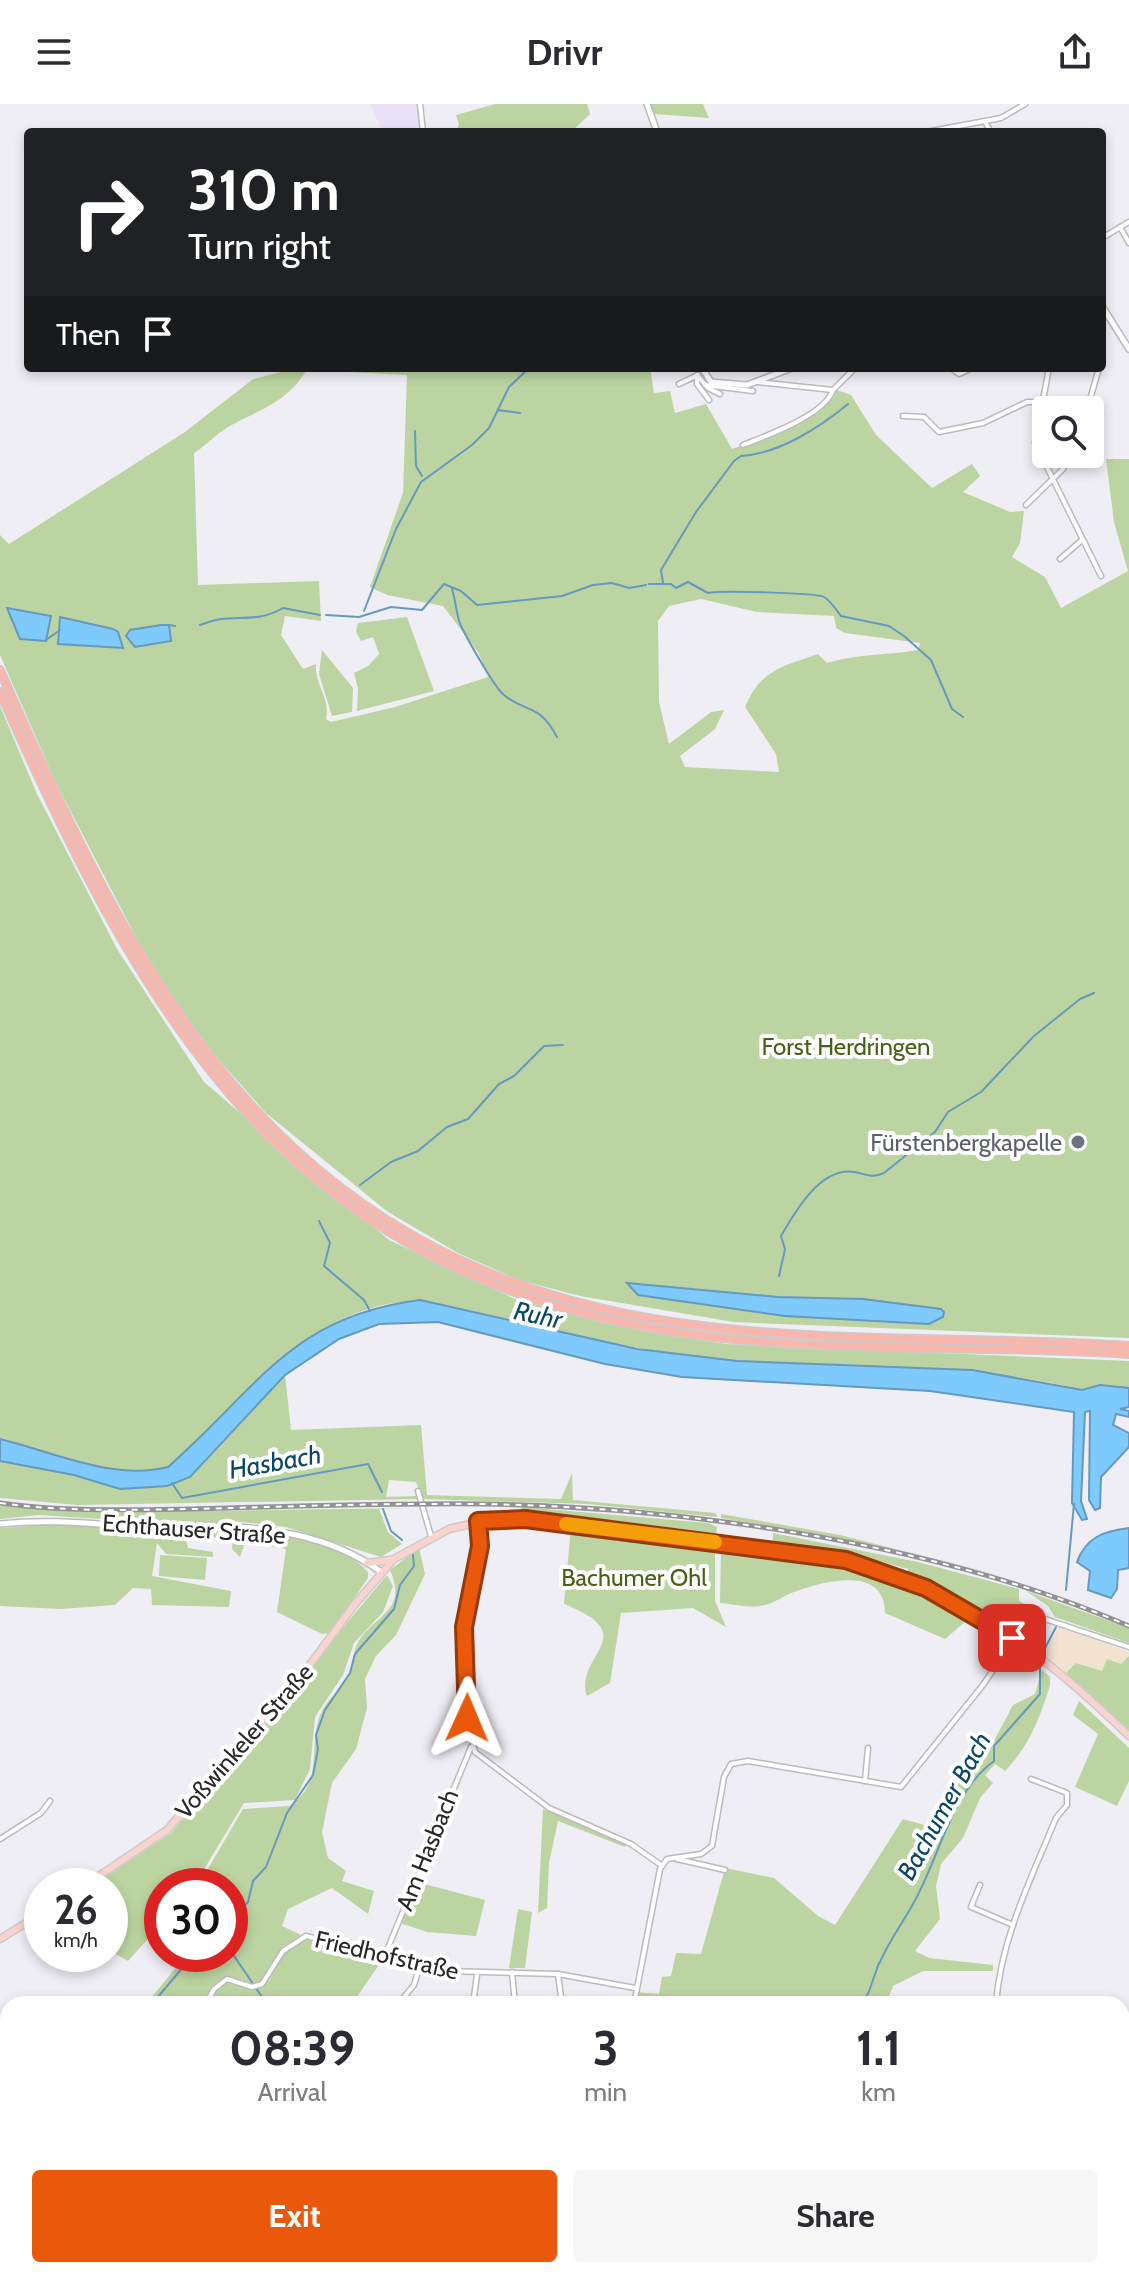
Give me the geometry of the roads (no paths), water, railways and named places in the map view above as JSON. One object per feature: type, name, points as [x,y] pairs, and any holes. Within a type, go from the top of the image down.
[{"type":"highway","points":[[0,670],[85,858],[140,958],[187,1029],[239,1094],[314,1167],[374,1212],[420,1240],[500,1278],[549,1295],[690,1325],[836,1337],[1129,1346]]},
{"type":"highway","points":[[0,692],[44,792],[107,918],[180,1035],[268,1137],[369,1218],[416,1247],[497,1286],[546,1303],[608,1319],[688,1333],[835,1346],[1129,1354]]},
{"type":"main road","points":[[647,104],[656,128]]},
{"type":"main road","points":[[1106,312],[1129,349]]},
{"type":"main road","points":[[701,372],[708,380],[718,384],[741,386],[782,372]]},
{"type":"main road","points":[[367,1563],[394,1559],[431,1536],[478,1521],[525,1519],[846,1560],[926,1588],[1012,1638],[1083,1693],[1129,1736]]},
{"type":"main road","name":"Echthauser Straße","points":[[0,1524],[69,1520],[151,1528],[263,1528],[306,1538],[367,1563],[381,1572]]},
{"type":"main road","name":"Voßwinkeler Straße","points":[[111,1868],[167,1830],[294,1686],[394,1559]]},
{"type":"main road","points":[[0,1939],[24,1924]]},
{"type":"street","points":[[420,104],[423,128]]},
{"type":"street","points":[[950,128],[1009,115],[1025,104]]},
{"type":"street","points":[[985,122],[989,128]]},
{"type":"street","points":[[1106,236],[1129,222]]},
{"type":"street","points":[[1120,227],[1129,243]]},
{"type":"street","points":[[679,384],[701,372]]},
{"type":"street","points":[[701,372],[705,385],[720,394]]},
{"type":"street","points":[[701,372],[697,384],[709,400]]},
{"type":"street","points":[[743,445],[782,429],[821,406],[851,372]]},
{"type":"street","points":[[1043,396],[1048,372]]},
{"type":"street","points":[[1091,396],[1098,372]]},
{"type":"street","points":[[758,382],[833,390]]},
{"type":"street","points":[[705,385],[753,391]]},
{"type":"street","points":[[903,416],[924,417],[939,432],[983,423],[1032,400]]},
{"type":"street","points":[[1046,468],[1101,576]]},
{"type":"street","points":[[1026,505],[1062,468]]},
{"type":"street","points":[[1060,559],[1082,540]]},
{"type":"street","points":[[418,1491],[431,1536]]},
{"type":"street","points":[[478,1521],[480,1546],[464,1627],[467,1718],[472,1746],[478,1756],[549,1808],[631,1844],[661,1865]]},
{"type":"street","points":[[634,1996],[661,1865],[676,1857],[701,1854],[712,1846],[724,1777],[734,1762],[748,1761],[905,1785],[983,1685],[1022,1624],[1033,1616],[1129,1647]]},
{"type":"street","points":[[1022,1624],[1030,1652]]},
{"type":"street","points":[[994,1627],[1004,1652]]},
{"type":"street","name":"Am Hasbach","points":[[385,1955],[472,1746]]},
{"type":"street","points":[[865,1781],[868,1748]]},
{"type":"street","points":[[997,1996],[999,1969],[1013,1925],[1056,1818],[1067,1805],[1067,1793],[1031,1779]]},
{"type":"street","points":[[0,1839],[41,1813],[50,1801]]},
{"type":"street","points":[[676,1857],[725,1870]]},
{"type":"street","points":[[980,1885],[971,1907],[1013,1925]]},
{"type":"street","name":"Friedhofstraße","points":[[210,1996],[227,1979],[252,1987],[262,1984],[283,1951],[303,1936],[420,1965],[477,1974],[558,1974],[635,1988]]},
{"type":"street","points":[[405,1996],[414,1985],[420,1965]]},
{"type":"street","points":[[512,1972],[514,1996]]},
{"type":"street","points":[[474,1996],[477,1974]]},
{"type":"street","points":[[558,1974],[561,1996]]},
{"type":"water","points":[[7,608],[51,616],[46,641],[20,639]]},
{"type":"water","points":[[60,617],[113,629],[118,632],[123,648],[58,644]]},
{"type":"water","points":[[169,625],[171,641],[135,647],[126,636],[130,630]]},
{"type":"water","points":[[627,1283],[778,1297],[863,1299],[941,1309],[944,1312],[943,1317],[929,1324],[785,1316],[638,1295]]},
{"type":"water","points":[[420,1300],[637,1349],[737,1361],[972,1370],[1082,1390],[1100,1385],[1129,1388],[1129,1407],[1120,1409],[1129,1411],[1129,1417],[1116,1414],[1113,1425],[1129,1433],[1129,1447],[1101,1477],[1100,1508],[1095,1510],[1089,1500],[1090,1411],[1085,1412],[1081,1501],[1087,1519],[1082,1520],[1072,1503],[1074,1412],[930,1391],[682,1377],[605,1364],[438,1322],[379,1324],[339,1339],[285,1375],[190,1477],[167,1486],[120,1489],[74,1475],[0,1461],[0,1439],[105,1468],[147,1470],[168,1467],[279,1360],[307,1339],[339,1322],[376,1309]]},
{"type":"water","points":[[1129,1528],[1129,1568],[1118,1570],[1117,1589],[1111,1598],[1088,1590],[1090,1571],[1077,1562],[1081,1553],[1097,1537]]},
{"type":"waterway","points":[[364,611],[396,529],[421,482],[472,445],[489,428],[509,387],[525,372]]},
{"type":"waterway","points":[[663,583],[661,570],[696,512],[734,461],[798,438],[848,404]]},
{"type":"waterway","points":[[498,410],[520,413]]},
{"type":"waterway","points":[[415,431],[416,466],[422,476]]},
{"type":"waterway","points":[[649,584],[671,584],[676,588],[688,582],[708,593],[767,592],[824,597],[841,616],[889,626],[904,636],[931,660],[952,709],[963,717]]},
{"type":"waterway","points":[[326,615],[359,617],[391,607],[422,610],[444,584],[461,591],[477,605],[562,596],[593,585],[612,583],[629,588],[646,585]]},
{"type":"waterway","points":[[452,589],[461,626],[494,683],[512,701],[544,718],[557,737]]},
{"type":"waterway","points":[[200,625],[221,619],[262,616],[283,608],[320,615]]},
{"type":"waterway","points":[[169,625],[175,626]]},
{"type":"waterway","points":[[46,640],[60,630]]},
{"type":"waterway","points":[[1034,1036],[1080,999],[1094,993]]},
{"type":"waterway","points":[[779,1276],[785,1249],[781,1236],[810,1193],[830,1177],[842,1172],[872,1176],[884,1173],[935,1132],[948,1112],[981,1092],[1033,1037]]},
{"type":"waterway","points":[[360,1185],[391,1162],[418,1151],[447,1127],[468,1119],[499,1084],[514,1076],[544,1046],[563,1045]]},
{"type":"waterway","points":[[319,1221],[330,1243],[324,1266],[364,1300],[370,1311]]},
{"type":"waterway","name":"Hasbach","points":[[172,1483],[182,1498],[368,1464],[382,1492]]},
{"type":"waterway","name":"Bachumer Bach","points":[[1066,1590],[1074,1504]]},
{"type":"waterway","name":"Hasbach","points":[[383,1509],[391,1531],[402,1540]]},
{"type":"waterway","name":"Hasbach","points":[[248,1902],[253,1881],[266,1867],[287,1813],[313,1775],[318,1749],[316,1735],[325,1710],[350,1673],[355,1654],[394,1609],[400,1585],[414,1566],[413,1555]]},
{"type":"waterway","name":"Bachumer Bach","points":[[1041,1656],[1056,1627]]},
{"type":"waterway","name":"Bachumer Bach","points":[[880,1962],[922,1886],[956,1808],[979,1774],[994,1761],[994,1746],[1040,1694],[1040,1662]]},
{"type":"waterway","name":"Bachumer Bach","points":[[866,1996],[879,1963]]},
{"type":"waterway","name":"Hasbach","points":[[159,1996],[179,1972]]},
{"type":"waterway","points":[[245,1972],[261,1996]]},
{"type":"railway","points":[[0,1503],[121,1510],[370,1504],[514,1505],[603,1509],[694,1518],[876,1548],[965,1569],[1049,1595],[1129,1626]]},
{"type":"place","name":"Fürstenbergkapelle","points":[[1078,1142]]},
{"type":"park label","name":"Forst Herdringen","points":[[846,1046]]},
{"type":"park label","name":"Bachumer Ohl","points":[[634,1577]]},
{"type":"water label","name":"Ruhr","points":[[538,1315]]}]
